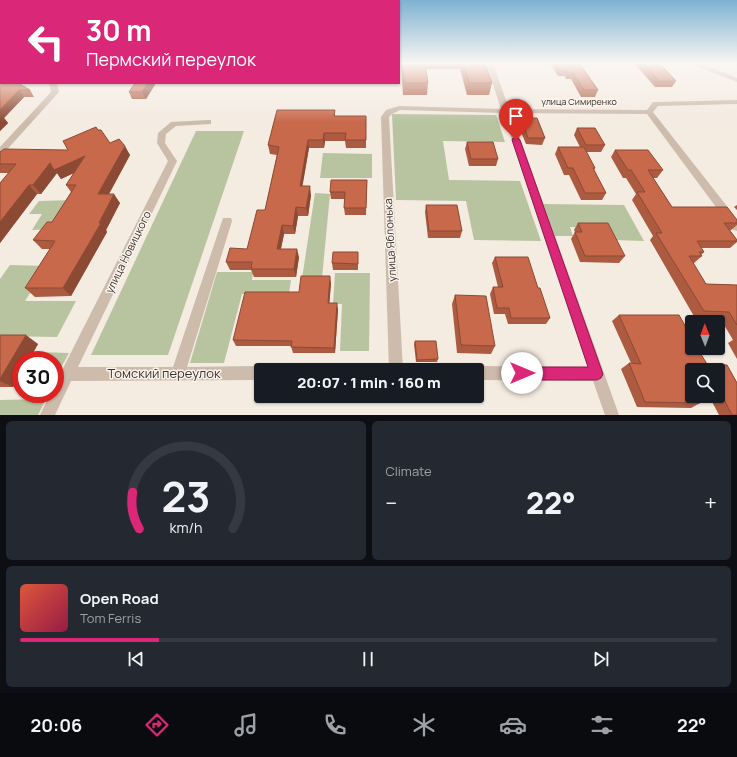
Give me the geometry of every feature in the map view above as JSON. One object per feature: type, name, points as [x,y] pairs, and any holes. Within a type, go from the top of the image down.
[{"type":"street","points":[[496,82],[612,415]]},
{"type":"street","points":[[0,152],[55,92],[54,84]]},
{"type":"street","points":[[737,102],[668,102],[656,104],[649,112],[737,227]]},
{"type":"street","name":"улица Симиренко","points":[[389,112],[399,108],[506,111],[649,112]]},
{"type":"street","name":"улица Яблонька","points":[[389,112],[385,117],[396,363]]},
{"type":"street","name":"улица Новицкого","points":[[47,415],[173,161],[161,143],[162,133],[174,124],[208,122]]},
{"type":"street","points":[[178,373],[227,221]]},
{"type":"street","name":"Томский переулок","points":[[68,374],[254,373]]},
{"type":"street","points":[[484,373],[597,374]]},
{"type":"green space","points":[[392,114],[496,115],[505,142],[443,141],[449,180],[520,181],[541,241],[474,240],[466,201],[396,200]]},
{"type":"green space","points":[[196,131],[244,131],[168,355],[91,355]]},
{"type":"green space","points":[[323,153],[372,154],[372,178],[320,178]]},
{"type":"green space","points":[[315,193],[330,194],[322,278],[302,279]]},
{"type":"green space","points":[[76,200],[57,229],[32,230],[42,214],[29,214],[39,201]]},
{"type":"green space","points":[[542,204],[624,205],[644,241],[612,240],[606,228],[570,227],[573,236],[554,236]]},
{"type":"green space","points":[[10,265],[47,266],[25,301],[76,301],[57,337],[0,336],[0,279]]},
{"type":"green space","points":[[217,272],[253,272],[252,280],[291,280],[289,294],[242,294],[224,363],[190,363]]},
{"type":"green space","points":[[335,273],[370,273],[369,351],[340,351],[342,304],[333,304]]},
{"type":"green space","points":[[64,353],[69,353],[64,362]]},
{"type":"green space","points":[[0,400],[12,400],[12,403],[44,403],[38,415],[0,415]]},
{"type":"building","points":[[404,82],[428,83],[404,83]]},
{"type":"building","points":[[469,82],[492,83],[469,83]]},
{"type":"building","points":[[579,82],[593,82],[598,90],[584,90]]},
{"type":"building","points":[[0,84],[20,84],[30,90],[19,90],[0,110]]},
{"type":"building","points":[[134,84],[147,84],[142,92],[129,92]]},
{"type":"building","points":[[277,110],[335,110],[334,116],[366,116],[366,140],[345,140],[346,133],[324,133],[323,140],[308,140],[300,186],[310,186],[306,208],[296,207],[293,226],[282,225],[277,249],[297,249],[294,269],[251,269],[252,262],[226,262],[230,248],[247,249],[257,210],[265,210],[279,147],[268,145]]},
{"type":"building","points":[[521,118],[537,118],[545,138],[528,138]]},
{"type":"building","points":[[96,127],[98,130],[101,130],[110,143],[119,139],[125,146],[98,194],[114,194],[99,223],[101,223],[63,288],[25,288],[55,241],[33,240],[47,222],[52,222],[76,185],[66,185],[85,156],[54,170],[50,163],[33,185],[29,185],[0,222],[0,183],[16,164],[0,164],[0,152],[4,149],[68,150],[63,141]]},
{"type":"building","points":[[577,128],[595,128],[605,145],[586,145]]},
{"type":"building","points":[[467,142],[493,142],[498,159],[471,159]]},
{"type":"building","points":[[558,147],[584,147],[606,193],[585,193],[573,168],[568,168]]},
{"type":"building","points":[[615,150],[648,150],[663,170],[648,170],[672,207],[727,207],[737,220],[737,223],[724,223],[737,241],[697,241],[704,252],[699,252],[702,256],[689,256],[706,284],[737,285],[737,325],[729,312],[704,311],[656,233],[662,233],[637,192],[645,192],[631,170],[628,170]]},
{"type":"building","points":[[331,180],[367,180],[366,208],[344,208],[345,192],[330,192]]},
{"type":"building","points":[[426,205],[457,205],[462,231],[429,231]]},
{"type":"building","points":[[578,223],[608,223],[625,256],[585,256],[575,232],[582,232]]},
{"type":"building","points":[[333,252],[358,252],[358,264],[332,263]]},
{"type":"building","points":[[495,257],[528,257],[550,318],[511,318],[509,308],[497,308],[493,287],[503,287]]},
{"type":"building","points":[[301,276],[330,276],[328,303],[337,303],[334,348],[291,347],[292,341],[233,340],[245,292],[299,292]]},
{"type":"building","points":[[455,295],[486,296],[495,346],[461,345]]},
{"type":"building","points":[[619,315],[679,315],[685,326],[685,355],[701,355],[706,363],[685,363],[685,403],[645,402],[629,363],[641,364]]},
{"type":"building","points":[[0,335],[26,335],[17,351],[12,351],[12,359],[0,379]]},
{"type":"building","points":[[415,341],[436,341],[438,359],[417,360]]},
{"type":"building","points":[[725,365],[727,365],[737,383],[737,415],[732,415],[725,402]]},
{"type":"route","points":[[516,140],[597,374],[522,373]]}]
